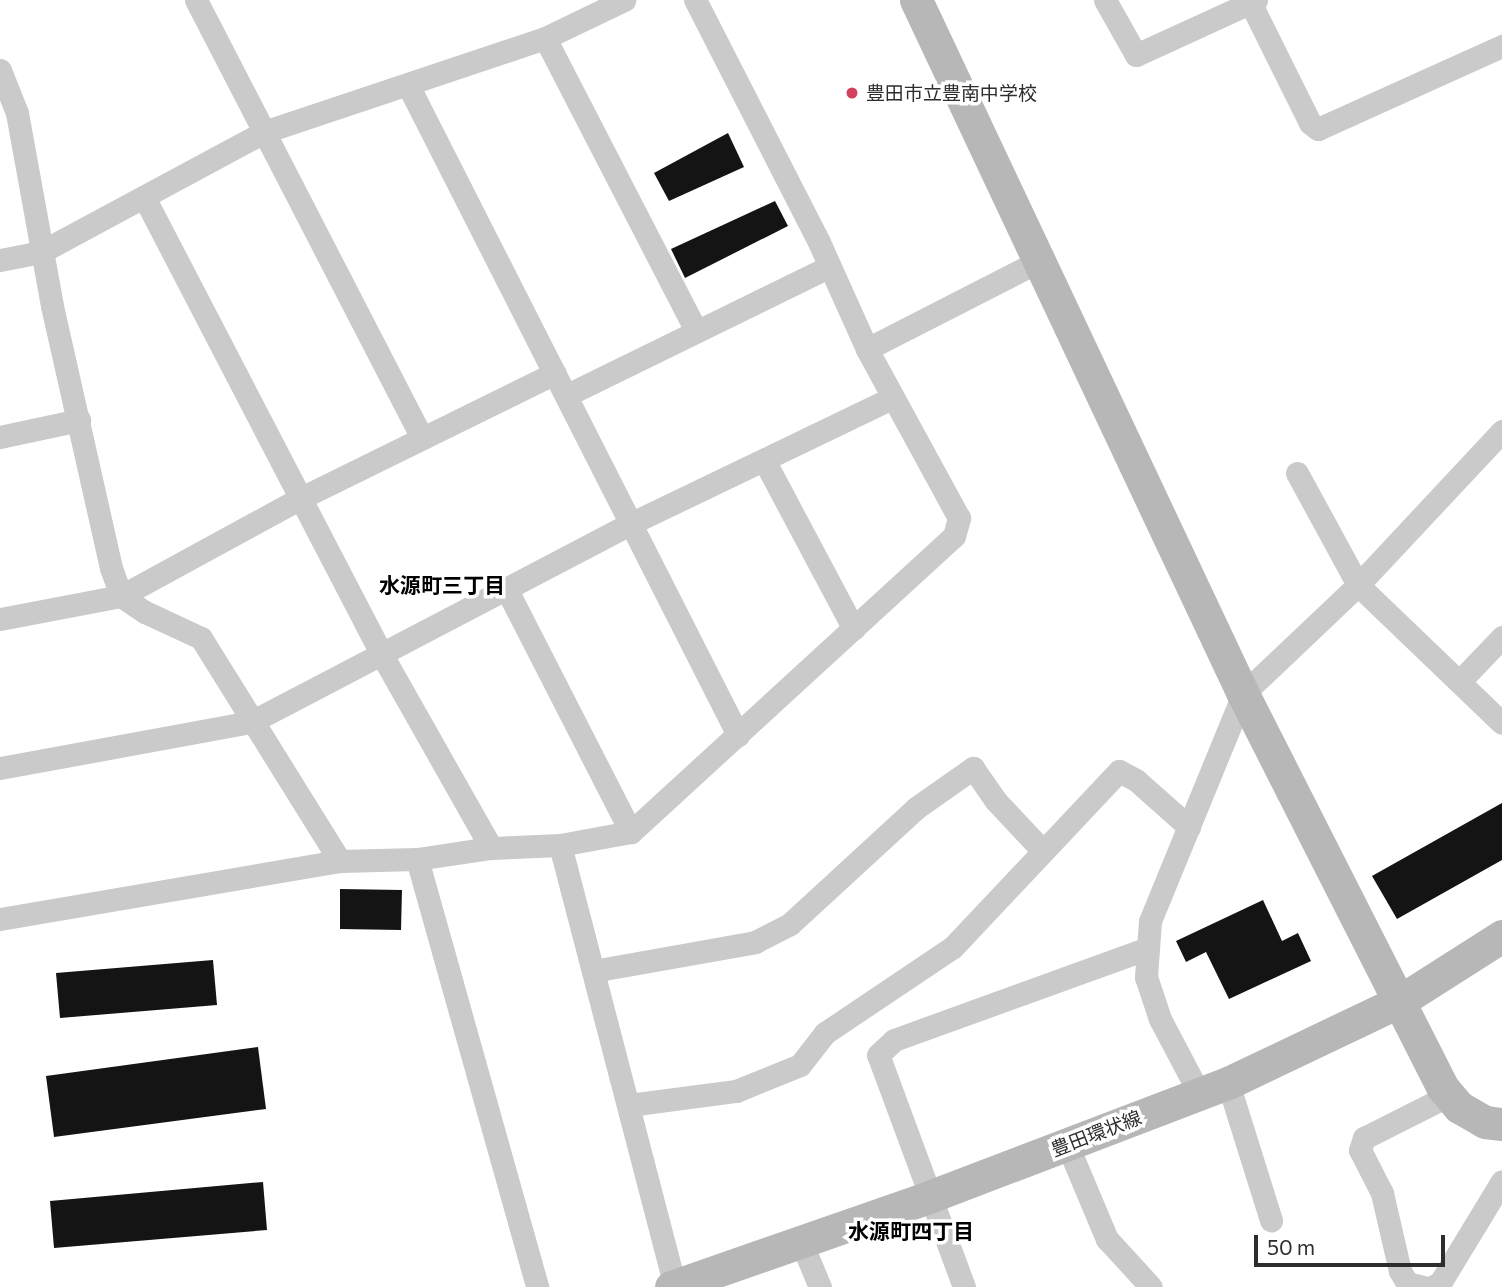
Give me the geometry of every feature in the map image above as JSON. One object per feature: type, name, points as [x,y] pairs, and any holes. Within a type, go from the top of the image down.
[{"type":"street","points":[[196,0],[422,437]]},
{"type":"street","points":[[0,260],[41,252],[264,132],[409,87],[545,38],[624,0]]},
{"type":"street","points":[[0,919],[340,861],[417,859],[491,848],[560,845],[631,832],[954,536],[959,518],[867,349],[695,0]]},
{"type":"street","points":[[916,0],[1243,694],[1449,1095],[1485,1122],[1502,1124]]},
{"type":"street","points":[[1105,0],[1136,55],[1252,1],[1310,123],[1318,129],[1502,46]]},
{"type":"street","points":[[545,38],[696,330]]},
{"type":"street","points":[[2,81],[17,113],[41,252],[111,568],[121,596],[145,612],[201,638],[340,861]]},
{"type":"street","points":[[409,87],[738,735]]},
{"type":"street","points":[[144,197],[382,655],[491,848]]},
{"type":"street","points":[[867,349],[1039,261]]},
{"type":"street","points":[[566,395],[828,267]]},
{"type":"street","points":[[0,619],[121,596],[299,499],[555,373]]},
{"type":"street","points":[[0,768],[251,722],[632,523],[892,398]]},
{"type":"street","points":[[0,437],[79,420]]},
{"type":"street","points":[[1270,1220],[1214,1088],[1160,1018],[1146,977],[1150,921],[1243,694],[1358,584],[1502,431]]},
{"type":"street","points":[[764,460],[855,629]]},
{"type":"street","points":[[1297,473],[1358,584],[1502,723]]},
{"type":"street","points":[[507,590],[631,832]]},
{"type":"street","points":[[1460,681],[1502,637]]},
{"type":"street","points":[[593,971],[755,942],[790,924],[916,808],[972,768],[996,801],[1041,849]]},
{"type":"street","points":[[629,1105],[736,1091],[800,1065],[825,1033],[953,947],[1004,897],[1041,849],[1119,771],[1136,780],[1189,827]]},
{"type":"street","points":[[560,845],[674,1287]]},
{"type":"street","points":[[417,859],[537,1287]]},
{"type":"street","name":"豊田環状線","points":[[674,1287],[802,1244],[1214,1088],[1400,1001],[1502,936]]},
{"type":"street","points":[[964,1287],[878,1055],[894,1040],[1148,948]]},
{"type":"street","points":[[1423,1287],[1407,1283],[1400,1271],[1382,1192],[1360,1150],[1364,1138],[1449,1095]]},
{"type":"street","points":[[1067,1144],[1107,1239],[1151,1287]]},
{"type":"street","points":[[1432,1287],[1440,1283],[1502,1181]]},
{"type":"street","points":[[802,1244],[820,1287]]},
{"type":"building","points":[[728,133],[744,167],[669,201],[654,173]]},
{"type":"building","points":[[775,201],[788,226],[685,278],[671,249]]},
{"type":"building","points":[[1502,803],[1502,860],[1397,919],[1372,876]]},
{"type":"building","points":[[340,889],[402,890],[401,930],[340,929]]},
{"type":"building","points":[[1263,900],[1282,941],[1298,933],[1311,961],[1229,999],[1206,952],[1186,962],[1176,941]]},
{"type":"building","points":[[213,960],[217,1005],[60,1018],[56,973]]},
{"type":"building","points":[[258,1047],[266,1109],[54,1137],[46,1076]]},
{"type":"building","points":[[263,1182],[267,1230],[54,1248],[50,1201]]},
{"type":"place","name":"豊田市立豊南中学校","points":[[852,93]]},
{"type":"district","name":"水源町三丁目","points":[[442,585]]},
{"type":"district","name":"水源町四丁目","points":[[911,1231]]}]
